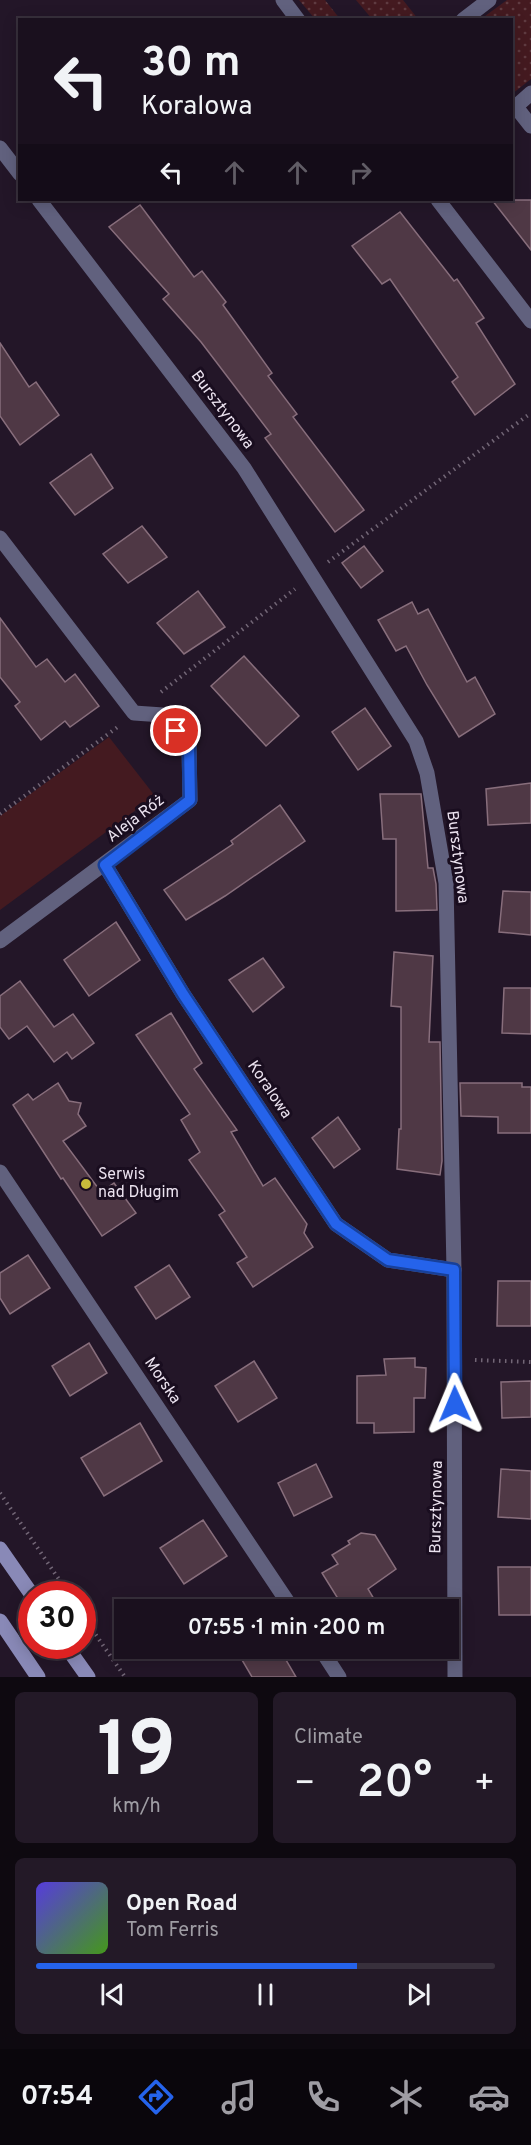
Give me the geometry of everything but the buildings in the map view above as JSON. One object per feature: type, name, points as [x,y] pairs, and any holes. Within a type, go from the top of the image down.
[{"type":"main road","points":[[0,1549],[22,1581]]},
{"type":"main road","points":[[0,1621],[38,1677]]},
{"type":"main road","points":[[75,1659],[88,1677]]},
{"type":"street","points":[[283,0],[296,18]]},
{"type":"street","points":[[466,18],[489,0]]},
{"type":"street","points":[[531,93],[514,108],[531,126]]},
{"type":"street","points":[[0,148],[18,171]]},
{"type":"street","name":"Bursztynowa","points":[[40,201],[244,468],[416,741],[427,773],[446,883],[454,1270],[455,1677]]},
{"type":"street","points":[[439,201],[531,321]]},
{"type":"street","name":"Aleja Róż","points":[[0,538],[134,713],[163,715],[189,746],[190,800],[0,941]]},
{"type":"street","name":"Koralowa","points":[[105,865],[183,994],[336,1224],[388,1260],[454,1270]]},
{"type":"street","name":"Morska","points":[[0,1172],[286,1599]]},
{"type":"street","points":[[327,1659],[339,1677]]},
{"type":"path","points":[[319,569],[531,413]]},
{"type":"path","points":[[158,694],[296,588]]},
{"type":"path","points":[[0,814],[122,723]]},
{"type":"path","points":[[466,1359],[531,1362]]},
{"type":"path","points":[[0,1493],[60,1581]]},
{"type":"path","points":[[96,1635],[125,1677]]},
{"type":"shaded area","points":[[299,0],[325,0],[339,18],[314,18]]},
{"type":"shaded area","points":[[356,0],[403,0],[417,18],[371,18]]},
{"type":"shaded area","points":[[507,0],[531,0],[531,79],[513,93],[513,18],[482,18]]},
{"type":"shaded area","points":[[109,737],[155,796],[0,910],[0,816]]},
{"type":"place","name":"Serwis nad Długim","points":[[86,1184]]},
{"type":"route","points":[[176,731],[189,746],[190,800],[105,865],[183,994],[336,1224],[388,1260],[454,1270],[455,1404]]}]
